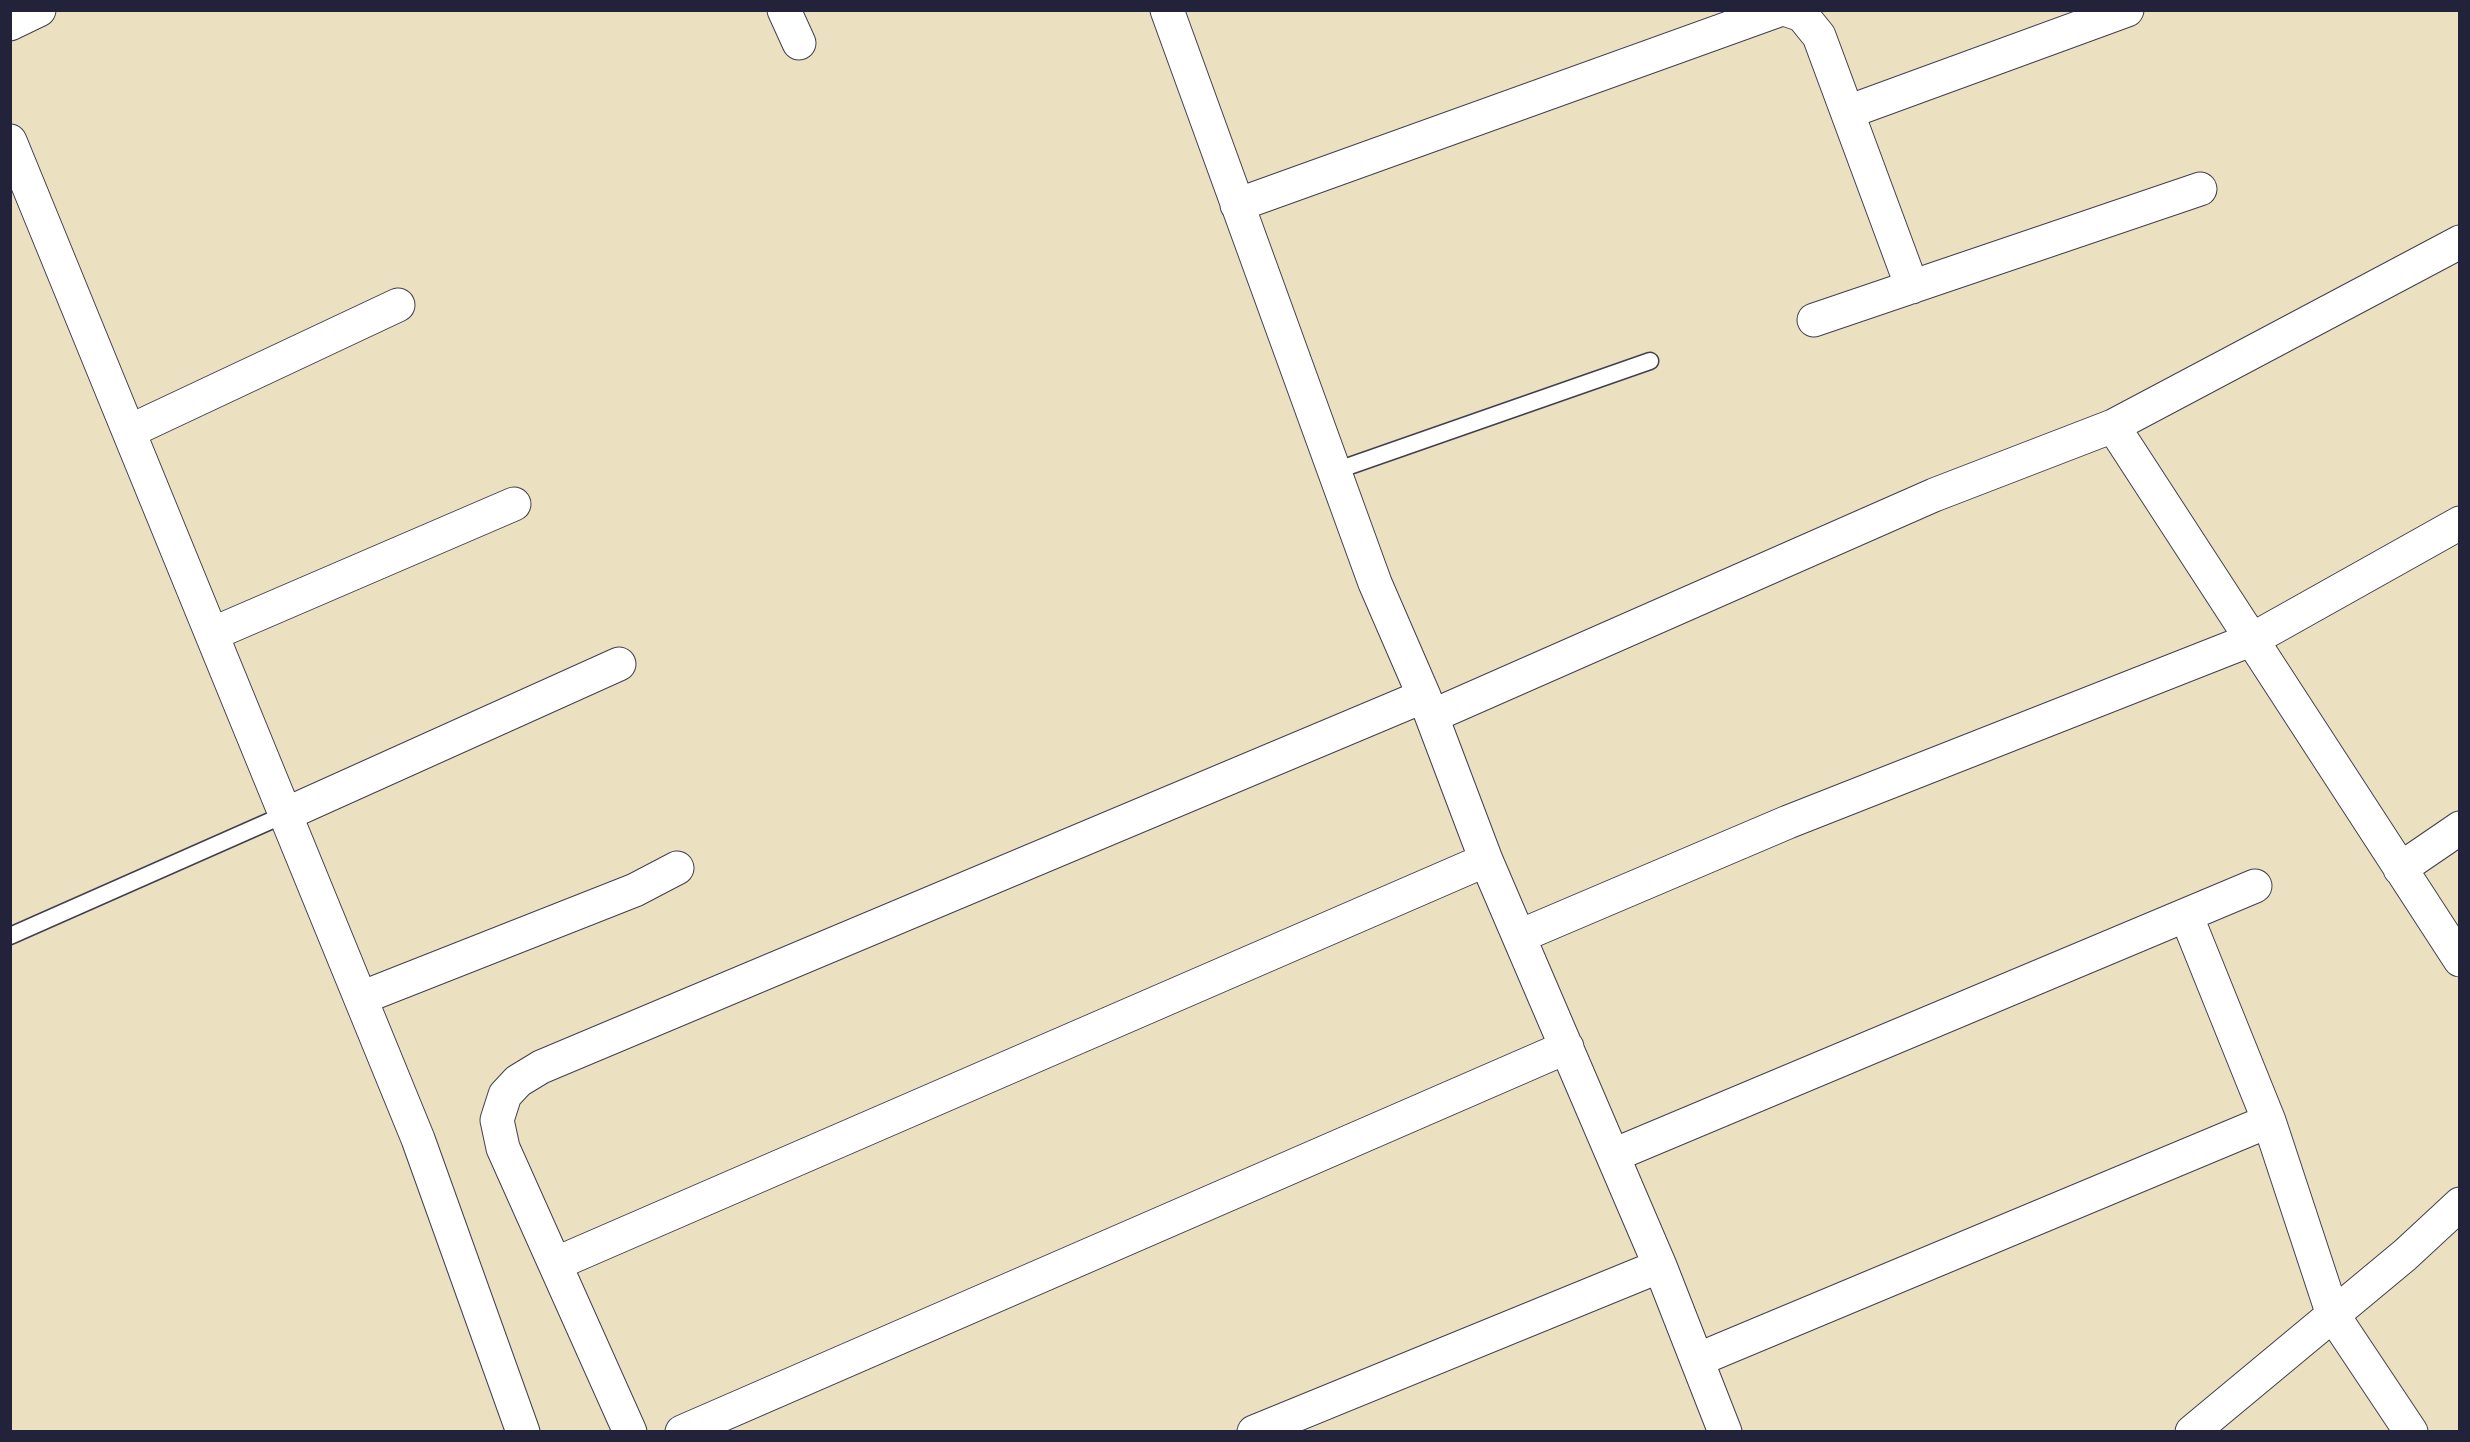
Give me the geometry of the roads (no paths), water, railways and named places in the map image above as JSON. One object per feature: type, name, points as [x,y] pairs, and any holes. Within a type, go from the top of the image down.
[{"type":"street","points":[[10,24],[39,10]]},
{"type":"street","points":[[784,10],[800,43]]},
{"type":"street","points":[[1167,10],[1375,583],[1428,706],[1486,860],[1614,1155],[1725,1431]]},
{"type":"street","points":[[1238,205],[1779,10]]},
{"type":"street","points":[[1788,10],[1802,15],[1819,36],[1912,287]]},
{"type":"street","points":[[1848,112],[2127,10]]},
{"type":"street","points":[[10,141],[418,1138],[523,1431]]},
{"type":"street","points":[[1814,320],[2200,189]]},
{"type":"street","points":[[630,1431],[503,1148],[497,1120],[505,1095],[518,1081],[541,1067],[1428,706],[1934,495],[2113,426],[2460,242]]},
{"type":"street","points":[[130,431],[398,304]]},
{"type":"street","points":[[2113,426],[2460,960]]},
{"type":"street","points":[[212,634],[514,504]]},
{"type":"street","points":[[1520,936],[1788,822],[2253,639],[2460,523]]},
{"type":"street","points":[[286,814],[619,664]]},
{"type":"street","points":[[2400,869],[2460,828]]},
{"type":"street","points":[[555,1264],[1486,860]]},
{"type":"street","points":[[361,998],[635,890],[677,868]]},
{"type":"street","points":[[1614,1155],[2255,886]]},
{"type":"street","points":[[2186,915],[2269,1121],[2333,1315],[2411,1431]]},
{"type":"street","points":[[682,1431],[1568,1047]]},
{"type":"street","points":[[1697,1360],[2269,1121]]},
{"type":"street","points":[[2192,1431],[2405,1255],[2460,1204]]},
{"type":"street","points":[[1254,1431],[1660,1266]]},
{"type":"lane","points":[[1335,471],[1650,361]]},
{"type":"lane","points":[[10,936],[286,814]]}]
